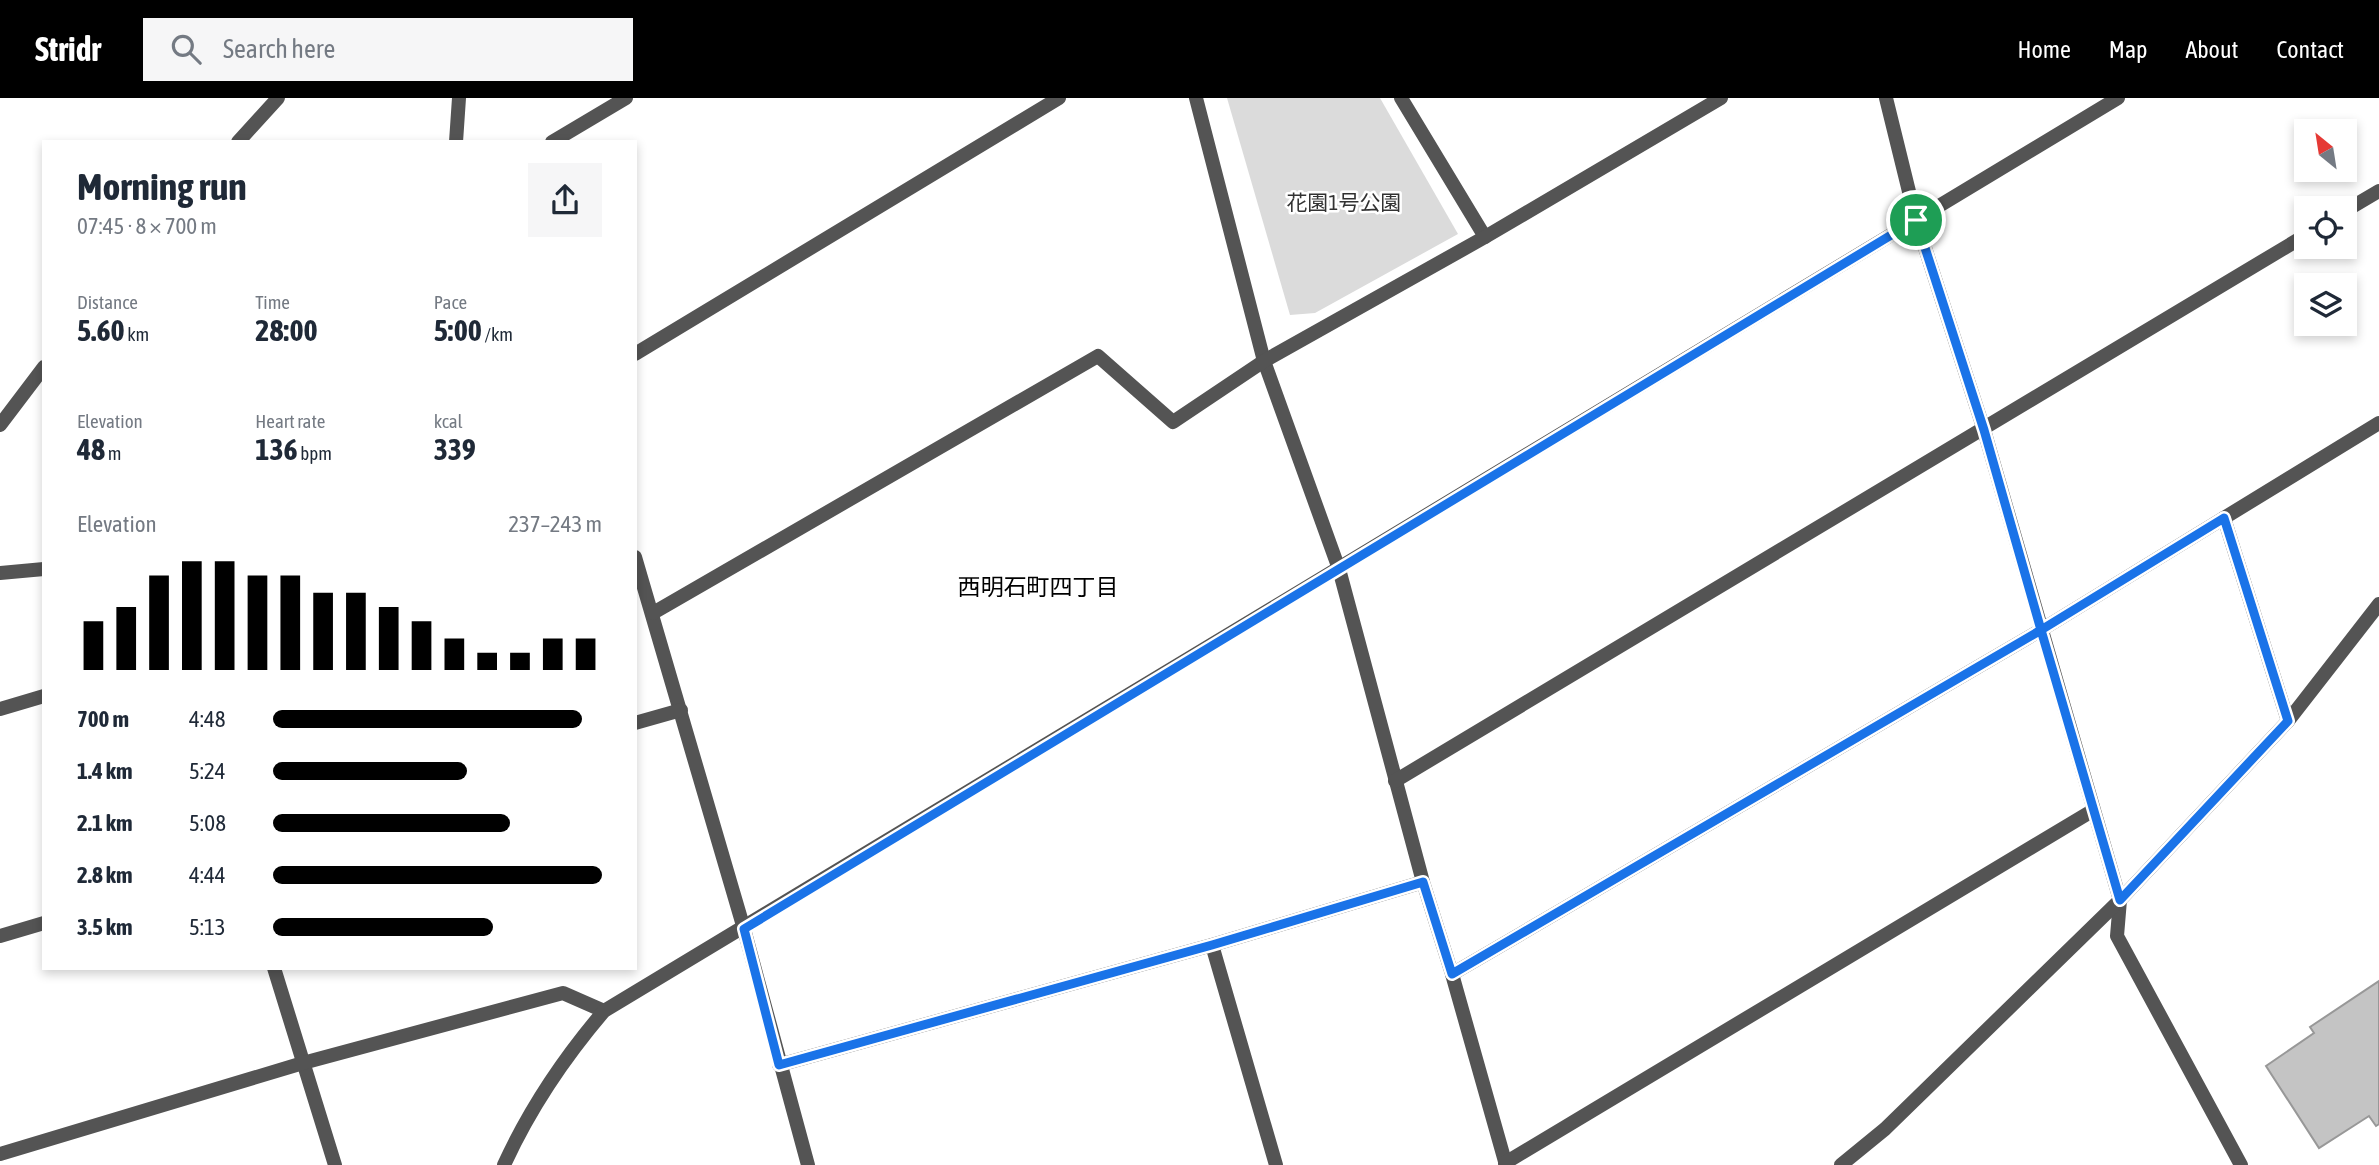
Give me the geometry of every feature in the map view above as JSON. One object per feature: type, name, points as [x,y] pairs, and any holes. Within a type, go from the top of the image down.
[{"type":"street","points":[[240,140],[278,98]]},
{"type":"street","points":[[456,140],[459,98]]},
{"type":"street","points":[[555,140],[626,98]]},
{"type":"street","points":[[637,353],[1059,98]]},
{"type":"street","points":[[1196,98],[1264,361],[1339,569],[1423,882],[1452,974],[1505,1164],[2092,811]]},
{"type":"street","points":[[1401,98],[1485,237]]},
{"type":"street","points":[[653,613],[1098,356],[1173,422],[1264,361],[1485,237],[1721,98]]},
{"type":"street","points":[[1886,98],[1916,220],[1984,430],[2092,811],[2120,900],[2117,936],[2241,1165]]},
{"type":"street","points":[[504,1165],[525,1117],[573,1048],[604,1011],[2118,98]]},
{"type":"street","points":[[2357,204],[2379,191]]},
{"type":"street","points":[[1395,781],[1984,430],[2294,241]]},
{"type":"street","points":[[0,425],[42,370]]},
{"type":"street","points":[[1452,974],[2041,630],[2379,424]]},
{"type":"street","points":[[2224,518],[2288,721]]},
{"type":"street","points":[[637,563],[744,929],[808,1165]]},
{"type":"street","points":[[0,573],[42,569]]},
{"type":"street","points":[[1841,1165],[1885,1129],[2120,900],[2288,721],[2379,604]]},
{"type":"street","points":[[0,709],[42,697]]},
{"type":"street","points":[[637,722],[681,710]]},
{"type":"street","points":[[779,1065],[1212,945],[1423,882]]},
{"type":"street","points":[[0,936],[42,924]]},
{"type":"street","points":[[1212,945],[1272,1164]]},
{"type":"street","points":[[275,970],[335,1165]]},
{"type":"street","points":[[0,1154],[303,1063],[564,993],[604,1011]]},
{"type":"green space","name":"花園1号公園","points":[[1227,98],[1380,98],[1458,234],[1315,313],[1290,315]]},
{"type":"building","points":[[2379,981],[2379,1124],[2376,1126],[2369,1116],[2319,1148],[2266,1066],[2314,1033],[2310,1027]]},
{"type":"district","name":"西明石町四丁目","points":[[1038,587]]},
{"type":"route","points":[[1916,220],[744,929],[779,1065],[1212,945],[1423,882],[1452,974],[2041,630],[2120,900],[2288,721],[2224,518],[2041,630],[1984,430],[1916,220]]}]
